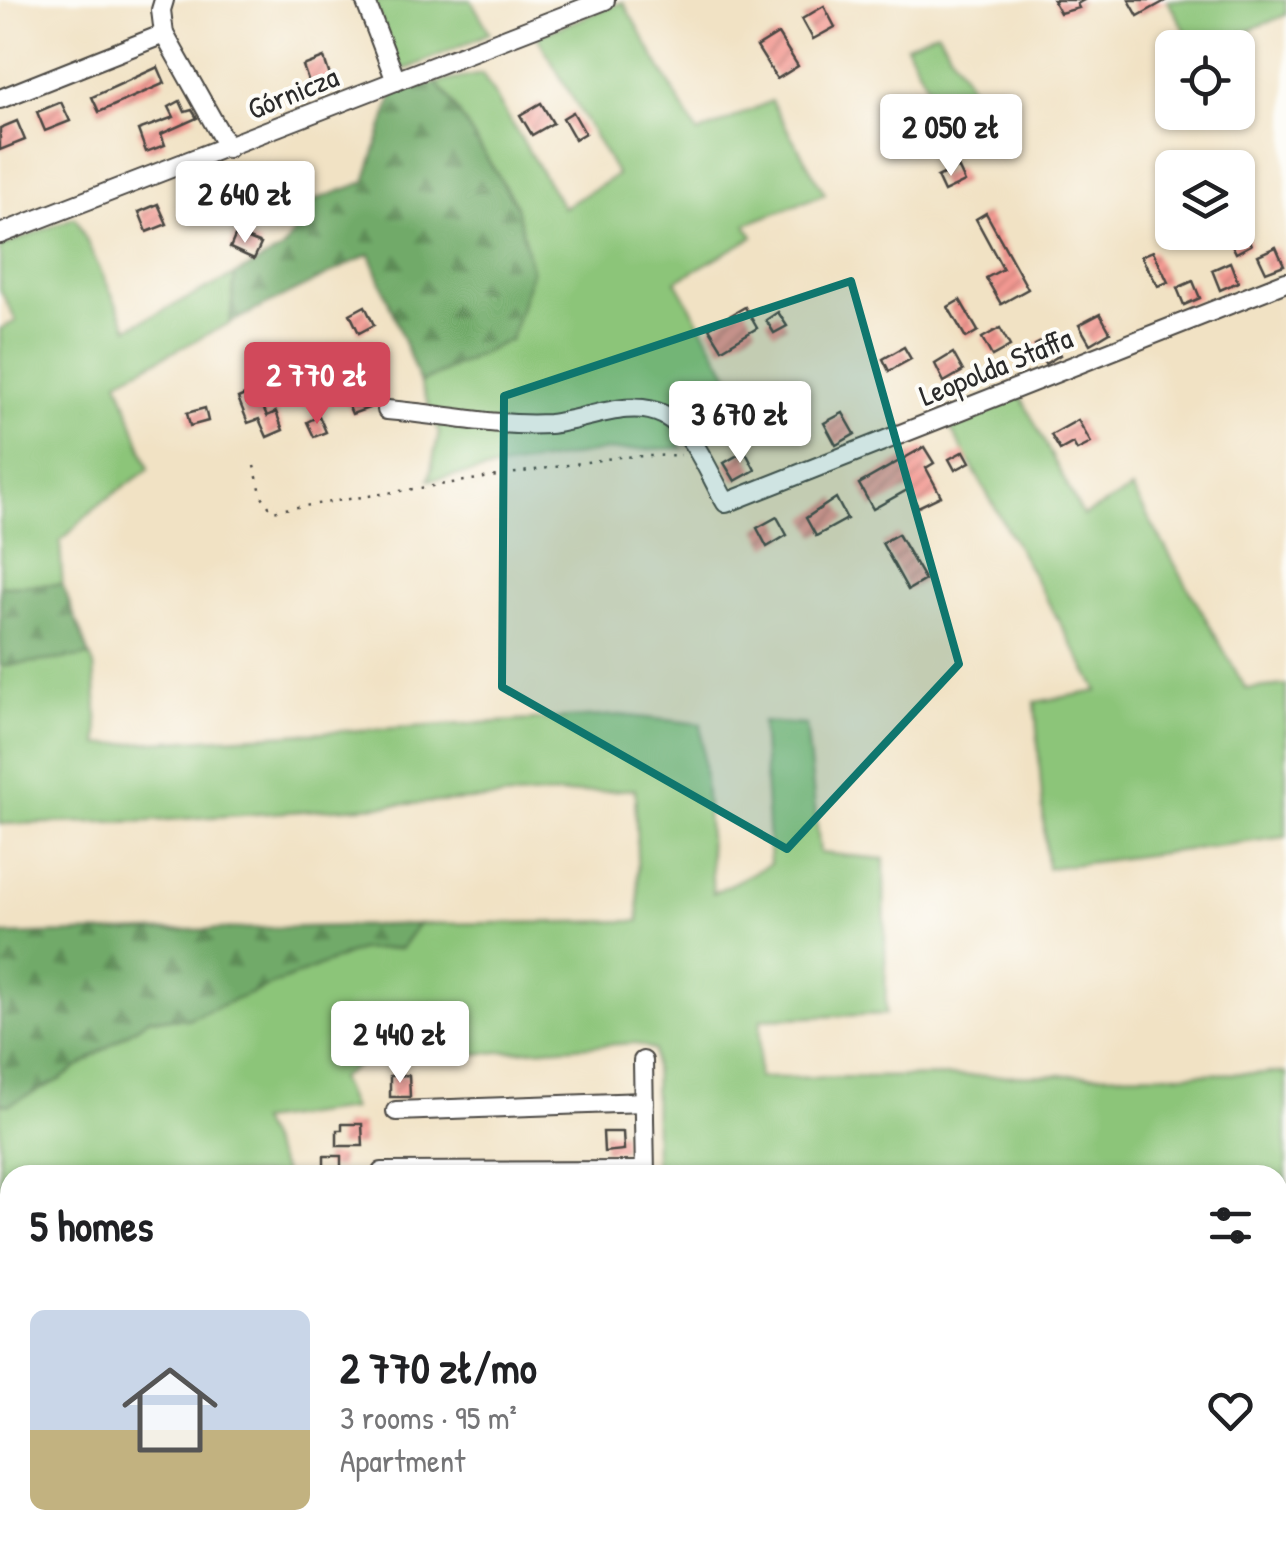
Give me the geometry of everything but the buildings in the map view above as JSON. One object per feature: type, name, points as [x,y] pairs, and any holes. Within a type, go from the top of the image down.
[{"type":"street","points":[[164,0],[164,34],[228,148]]},
{"type":"street","points":[[365,0],[396,82]]},
{"type":"street","name":"Górnicza","points":[[0,234],[605,0]]},
{"type":"street","points":[[0,99],[164,34]]},
{"type":"street","name":"Leopolda Staffa","points":[[698,455],[726,502],[1286,282]]},
{"type":"street","points":[[387,410],[445,414],[493,424],[552,424],[628,409],[661,413],[684,430],[698,455]]},
{"type":"street","points":[[643,1061],[644,1165]]},
{"type":"street","points":[[396,1111],[644,1102]]},
{"type":"path","points":[[254,466],[262,496],[272,511],[619,458],[698,455]]},
{"type":"highlighted area","points":[[851,281],[959,664],[787,849],[502,687],[504,396]]},
{"type":"green space","points":[[373,0],[471,0],[490,33],[407,69],[397,64]]},
{"type":"green space","points":[[1167,0],[1286,0],[1286,15],[1249,30],[1185,30]]},
{"type":"green space","points":[[623,2],[698,134],[771,101],[825,194],[746,224],[753,237],[676,281],[738,391],[672,426],[682,448],[603,451],[429,480],[439,432],[420,383],[511,339],[515,203],[436,83],[482,74],[563,208],[617,175],[537,36]]},
{"type":"green space","points":[[937,31],[997,128],[957,143],[906,45]]},
{"type":"green space","points":[[436,83],[515,203],[532,270],[511,339],[420,383],[370,254],[230,323],[235,275],[283,249],[315,200],[365,182],[395,89]]},
{"type":"green space","points":[[75,217],[128,328],[235,275],[230,323],[118,380],[149,469],[97,506],[60,542],[63,592],[94,666],[99,745],[620,715],[701,724],[713,893],[770,864],[762,722],[806,725],[820,853],[884,859],[886,1014],[761,1019],[758,1078],[1286,1073],[1286,1165],[655,1165],[654,1050],[635,1043],[365,1061],[339,1078],[352,1109],[259,1121],[280,1165],[0,1165],[0,1103],[9,1104],[59,1080],[150,1018],[187,1019],[359,950],[401,948],[418,924],[639,921],[635,789],[151,821],[0,824],[0,329],[16,321],[0,289],[0,247]]},
{"type":"green space","points":[[1020,395],[1083,516],[1132,489],[1246,689],[1286,685],[1286,837],[1047,868],[1035,702],[1098,691],[948,424]]},
{"type":"green space","points":[[62,584],[90,656],[0,666],[0,586]]},
{"type":"green space","points":[[418,924],[401,948],[359,950],[187,1019],[150,1018],[59,1080],[8,1105],[0,1103],[0,935]]}]
